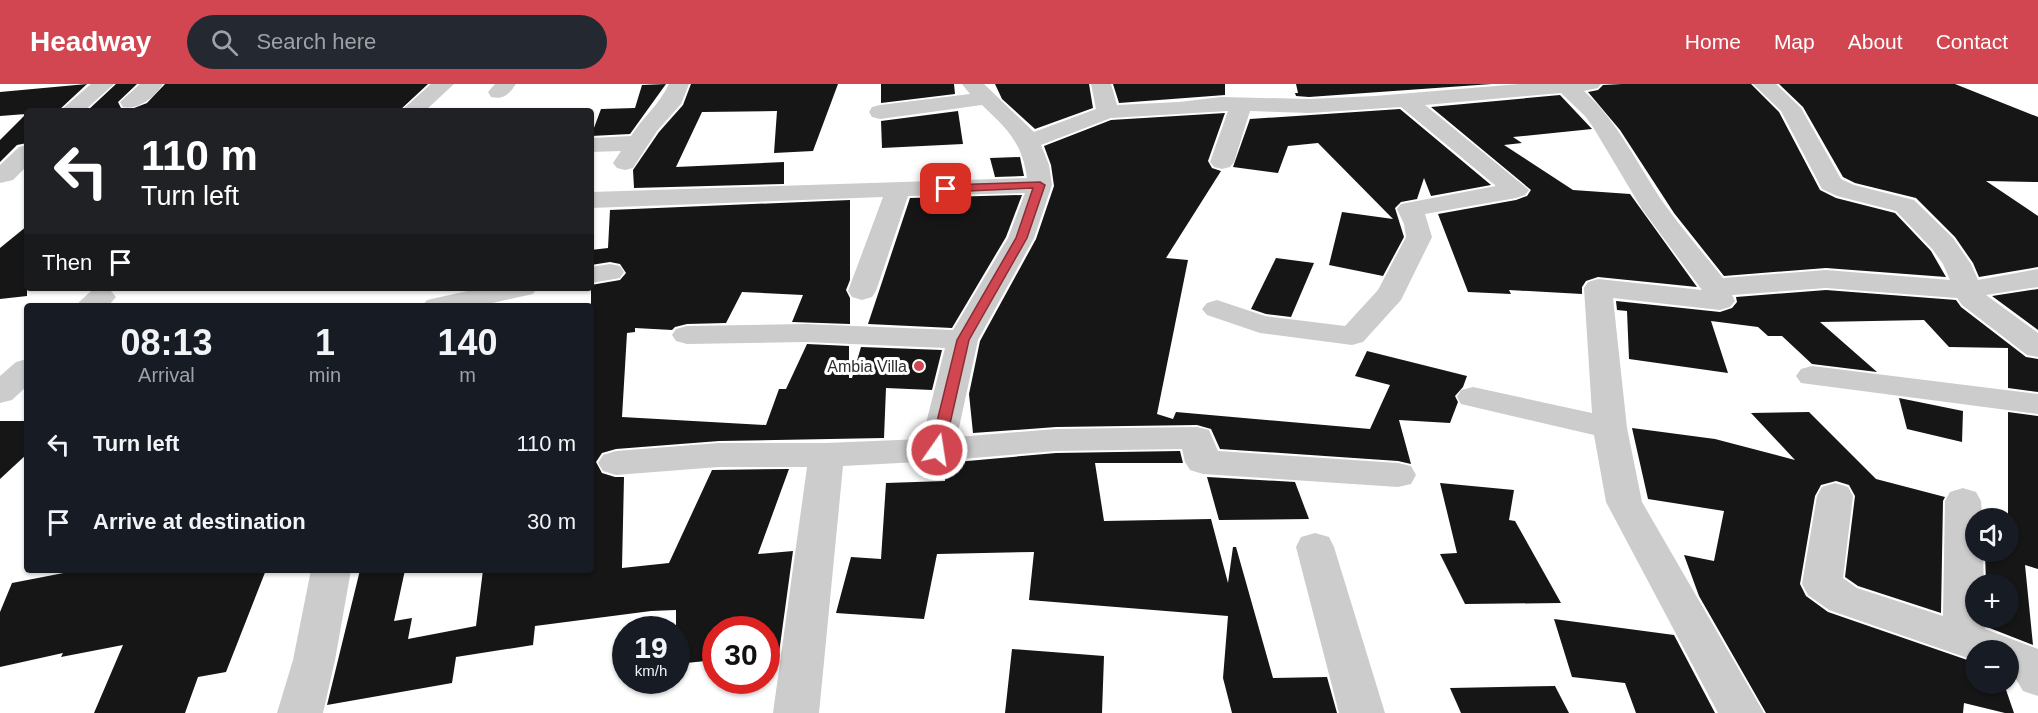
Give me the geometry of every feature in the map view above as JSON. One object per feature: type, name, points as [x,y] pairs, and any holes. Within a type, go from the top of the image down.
[{"type":"street","points":[[75,108],[104,84]]},
{"type":"street","points":[[131,102],[153,84]]},
{"type":"street","points":[[416,108],[444,84]]},
{"type":"street","points":[[625,163],[648,127],[670,104],[679,84]]},
{"type":"street","points":[[1101,84],[1108,112]]},
{"type":"street","points":[[1763,84],[1790,108],[1832,183],[1846,191],[1905,205],[1943,244],[1957,264],[1972,299],[2038,348]]},
{"type":"street","points":[[1028,142],[1108,112],[1241,104],[1309,106],[1578,85],[1655,209],[1715,287],[1720,301],[1598,288],[1610,428],[1624,502],[1741,713]]},
{"type":"street","points":[[879,112],[979,91],[1022,131],[1037,165],[1040,185],[1021,238],[963,340],[937,450]]},
{"type":"street","points":[[1217,309],[1260,324],[1352,336],[1391,294],[1419,237],[1417,224],[1410,209],[1516,190],[1405,100]]},
{"type":"street","points":[[1222,162],[1241,104]]},
{"type":"street","points":[[594,145],[638,143]]},
{"type":"street","points":[[10,175],[24,156]]},
{"type":"street","points":[[594,200],[1040,185]]},
{"type":"street","points":[[862,291],[898,189]]},
{"type":"street","points":[[1715,287],[1826,279],[1969,290],[2038,278]]},
{"type":"street","points":[[440,301],[504,291]]},
{"type":"street","points":[[687,335],[806,333],[963,340]]},
{"type":"street","points":[[0,393],[24,372]]},
{"type":"street","points":[[1812,376],[2038,404]]},
{"type":"street","points":[[1473,397],[1610,428]]},
{"type":"street","points":[[616,463],[719,455],[826,455],[937,450],[1056,440],[1197,438],[1203,462],[1398,476]]},
{"type":"street","points":[[796,713],[826,455]]},
{"type":"street","points":[[1835,495],[1822,584],[1843,599],[1965,642]]},
{"type":"street","points":[[1963,501],[2006,640]]},
{"type":"street","points":[[1315,547],[1362,713]]},
{"type":"street","points":[[300,713],[314,660],[330,573]]},
{"type":"building","points":[[87,84],[61,108],[24,108],[24,114],[0,116],[0,92]]},
{"type":"building","points":[[116,84],[137,84],[118,102],[121,108],[90,108]]},
{"type":"building","points":[[165,84],[428,84],[402,108],[134,108],[147,103]]},
{"type":"building","points":[[666,84],[630,134],[594,136],[594,128],[601,109],[635,108],[642,85]]},
{"type":"building","points":[[691,84],[838,84],[813,151],[774,153],[777,111],[702,112],[676,167],[784,162],[784,184],[634,188],[633,170],[659,132],[683,105]]},
{"type":"building","points":[[881,84],[954,84],[955,94],[881,103]]},
{"type":"building","points":[[995,84],[1089,84],[1093,108],[1035,129],[1002,99]]},
{"type":"building","points":[[1113,84],[1225,84],[1225,95],[1119,103]]},
{"type":"building","points":[[1296,84],[1492,84],[1309,97],[1296,96],[1295,93],[1298,93]]},
{"type":"building","points":[[1751,84],[1779,112],[1820,190],[1836,198],[1895,213],[1931,251],[1946,277],[1826,268],[1724,276],[1674,213],[1620,130],[1588,92],[1598,90],[1603,85]]},
{"type":"building","points":[[1779,84],[1955,84],[2038,117],[2038,182],[1986,181],[2038,216],[2038,267],[1979,277],[1973,263],[1955,237],[1916,198],[1855,183],[1843,177],[1803,107]]},
{"type":"building","points":[[1560,95],[1592,129],[1513,137],[1522,143],[1504,145],[1573,190],[1630,194],[1697,287],[1598,277],[1586,281],[1582,287],[1582,294],[1509,290],[1511,294],[1468,292],[1438,214],[1516,200],[1527,196],[1531,190],[1431,107]]},
{"type":"building","points":[[1400,109],[1491,185],[1431,196],[1424,178],[1417,199],[1401,202],[1395,208],[1404,237],[1383,276],[1329,265],[1342,212],[1393,219],[1318,143],[1288,146],[1278,173],[1233,167],[1250,119]]},
{"type":"building","points":[[958,111],[963,144],[882,148],[881,121]]},
{"type":"building","points":[[1225,113],[1208,161],[1212,168],[1221,171],[1166,258],[1188,260],[1157,414],[1173,419],[1176,412],[1370,429],[1390,385],[1355,376],[1367,351],[1467,376],[1463,387],[1455,396],[1458,402],[1450,423],[1399,420],[1411,464],[1398,461],[1220,449],[1211,429],[1197,425],[1056,427],[973,433],[969,394],[980,341],[1036,239],[1054,186],[1051,165],[1044,146],[1111,120]]},
{"type":"building","points":[[24,116],[24,144],[17,145],[0,162],[0,140]]},
{"type":"building","points":[[1020,157],[1024,176],[995,177],[990,158]]},
{"type":"building","points":[[1022,195],[1006,237],[952,328],[868,324],[910,198]]},
{"type":"building","points":[[850,200],[850,280],[846,290],[850,298],[850,324],[792,322],[803,295],[742,292],[726,323],[687,324],[672,330],[635,328],[635,332],[627,333],[622,417],[766,425],[779,389],[786,389],[807,344],[849,346],[849,378],[852,378],[861,347],[942,350],[932,390],[886,388],[884,438],[719,441],[616,449],[602,453],[596,462],[602,473],[624,477],[622,568],[669,563],[712,470],[789,469],[758,554],[793,551],[780,646],[780,616],[702,616],[702,661],[690,663],[690,616],[676,616],[676,610],[651,611],[535,626],[533,645],[456,657],[452,683],[327,705],[359,573],[404,573],[394,621],[412,618],[408,639],[476,626],[483,573],[594,573],[594,303],[591,303],[591,291],[594,291],[594,284],[620,280],[626,273],[620,264],[610,262],[594,265],[594,250],[608,248],[610,210]]},
{"type":"building","points":[[24,228],[24,291],[27,291],[27,296],[0,299],[0,248]]},
{"type":"building","points":[[1276,258],[1314,263],[1291,317],[1266,314],[1251,309]]},
{"type":"building","points":[[2038,289],[2038,330],[1992,296]]},
{"type":"building","points":[[1826,290],[1956,300],[1961,307],[2026,357],[2038,359],[2038,392],[2008,388],[2008,348],[1949,347],[1924,320],[1820,322],[1877,372],[1812,364],[1782,336],[1768,336],[1758,327],[1711,321],[1728,373],[1629,359],[1627,311],[1617,310],[1616,301],[1720,312],[1732,308],[1737,302],[1736,297]]},
{"type":"building","points":[[1899,398],[1963,411],[1962,442],[1907,429]]},
{"type":"building","points":[[1809,412],[1876,479],[1945,497],[1943,501],[1941,613],[1858,586],[1845,577],[1855,496],[1849,485],[1836,481],[1821,485],[1815,496],[1800,584],[1806,596],[1828,612],[1965,659],[1965,694],[2007,694],[2014,713],[1964,703],[1963,713],[1766,713],[1699,596],[1684,555],[1714,561],[1724,511],[1648,499],[1632,428],[1715,439],[1795,460],[1751,413]]},
{"type":"building","points":[[2008,412],[2038,416],[2038,569],[2025,565],[2033,645],[1990,628],[2019,628],[2019,574],[1986,574],[1985,562],[2019,562],[2019,508],[2008,508]]},
{"type":"building","points":[[0,421],[24,421],[24,457],[0,479]]},
{"type":"building","points":[[1180,451],[1183,463],[1095,463],[1104,521],[1211,519],[1228,583],[1233,547],[1236,547],[1273,678],[1327,677],[1337,713],[1232,713],[1223,678],[1228,616],[1029,600],[1034,552],[937,554],[924,619],[836,613],[851,557],[881,559],[886,483],[945,481],[945,463],[1056,453]]},
{"type":"building","points":[[1207,477],[1295,482],[1309,519],[1219,520]]},
{"type":"building","points":[[1440,483],[1514,490],[1509,520],[1515,521],[1561,603],[1465,604],[1440,554],[1457,553]]},
{"type":"building","points":[[64,573],[265,573],[226,672],[198,677],[185,713],[94,713],[123,645],[61,657],[63,653],[0,667],[0,612],[12,583]]},
{"type":"building","points":[[1554,619],[1674,635],[1715,713],[1636,713],[1625,683],[1572,677]]},
{"type":"building","points":[[1012,649],[1104,656],[1102,713],[1005,713]]},
{"type":"building","points":[[1555,686],[1569,713],[1461,713],[1450,688]]},
{"type":"place","name":"Ambia Villa","points":[[919,366]]},
{"type":"route","points":[[937,450],[963,340],[1021,238],[1040,185],[946,189]]}]
